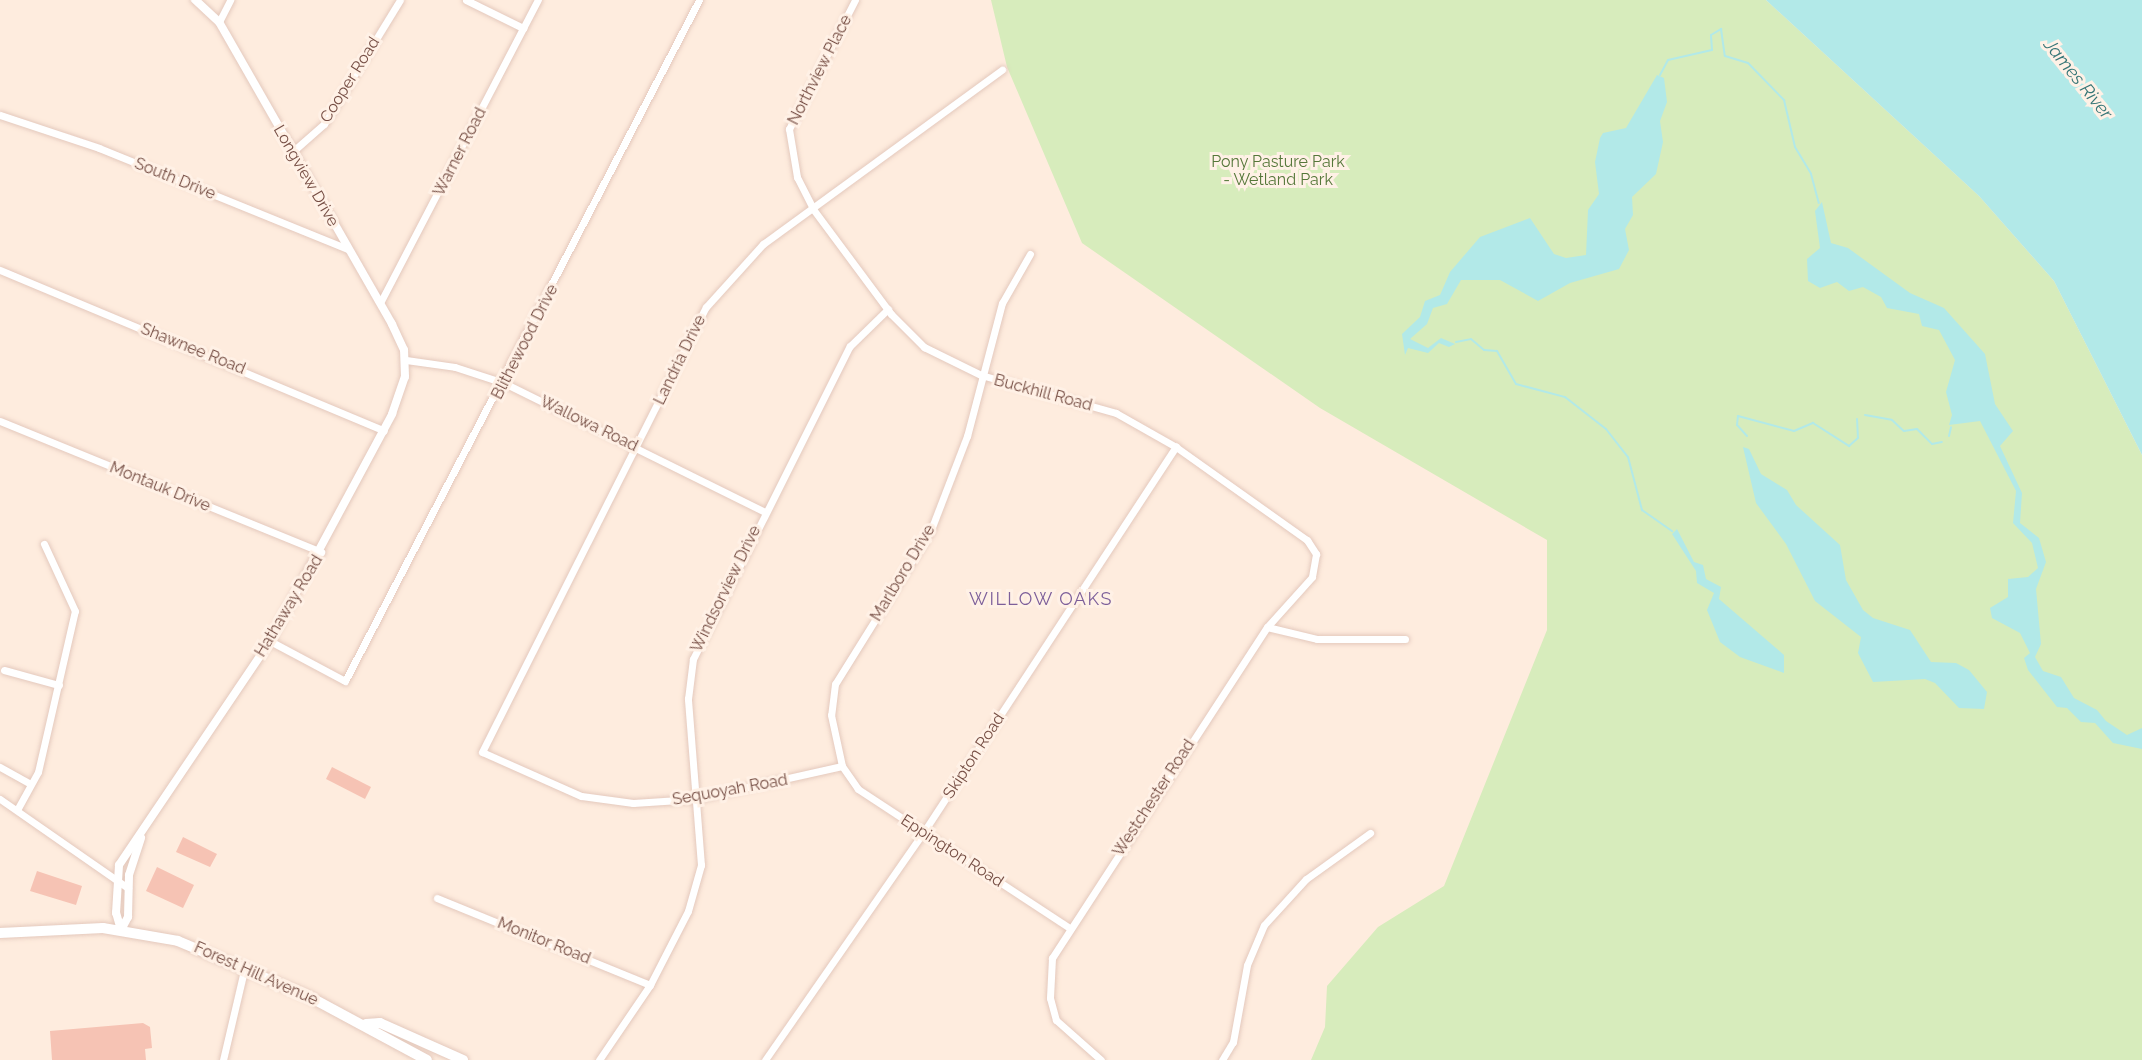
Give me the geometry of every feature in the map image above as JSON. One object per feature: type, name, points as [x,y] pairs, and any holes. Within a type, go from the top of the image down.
[{"type":"main road","name":"Forest Hill Avenue","points":[[0,933],[121,930],[178,941],[245,966],[366,1024],[375,1036],[427,1060]]},
{"type":"main road","name":"Forest Hill Avenue","points":[[366,1024],[380,1023],[463,1060]]},
{"type":"street","name":"Longview Drive","points":[[195,0],[219,22],[291,153],[380,303],[406,360]]},
{"type":"street","points":[[219,22],[230,0]]},
{"type":"street","name":"Cooper Road","points":[[291,153],[324,124],[400,0]]},
{"type":"street","points":[[466,0],[524,28]]},
{"type":"street","name":"Warner Road","points":[[380,303],[538,0]]},
{"type":"street","name":"Blithewood Drive","points":[[270,641],[345,681],[504,383],[699,0]]},
{"type":"street","name":"Northview Place","points":[[813,209],[797,177],[789,129],[855,0]]},
{"type":"street","name":"Landria Drive","points":[[482,752],[706,306],[763,244],[1002,70]]},
{"type":"street","name":"South Drive","points":[[0,115],[99,148],[348,249]]},
{"type":"street","name":"Buckhill Road","points":[[813,209],[888,309],[924,347],[981,375],[1116,413],[1176,447],[1306,540]]},
{"type":"street","name":"Marlboro Drive","points":[[842,766],[831,715],[835,684],[932,530],[967,436],[981,375],[1002,303],[1030,254]]},
{"type":"street","name":"Shawnee Road","points":[[0,270],[384,431]]},
{"type":"street","name":"Windsorview Drive","points":[[599,1060],[650,985],[688,911],[701,865],[688,699],[693,659],[763,511],[850,345],[888,309]]},
{"type":"street","name":"Wallowa Road","points":[[406,360],[455,368],[504,383],[763,511]]},
{"type":"street","name":"Hathaway Road","points":[[121,930],[116,880],[123,857],[141,838],[270,641],[321,552],[384,431],[403,386],[406,360]]},
{"type":"street","name":"Montauk Drive","points":[[0,421],[321,552]]},
{"type":"street","name":"Skipton Road","points":[[765,1060],[923,834],[1176,447]]},
{"type":"street","name":"Westchester Road","points":[[1101,1060],[1062,1030],[1050,998],[1052,958],[1267,627],[1317,568],[1316,554],[1306,540]]},
{"type":"street","points":[[17,810],[31,784],[75,611],[44,544]]},
{"type":"street","points":[[1267,627],[1317,639],[1405,639]]},
{"type":"street","points":[[4,670],[58,685]]},
{"type":"street","name":"Sequoyah Road","points":[[482,752],[580,796],[633,802],[694,798],[842,766]]},
{"type":"street","name":"Eppington Road","points":[[842,766],[858,789],[923,834],[1070,927]]},
{"type":"street","points":[[0,767],[31,784]]},
{"type":"street","points":[[0,799],[128,888]]},
{"type":"street","points":[[1222,1060],[1233,1042],[1247,965],[1264,925],[1306,879],[1370,833]]},
{"type":"street","name":"Hathaway Road","points":[[121,930],[128,917],[128,888],[141,838]]},
{"type":"street","name":"Monitor Road","points":[[437,898],[650,985]]},
{"type":"street","points":[[223,1060],[245,966]]},
{"type":"green space","name":"Pony Pasture Park - Wetland Park","points":[[991,0],[1766,0],[1979,196],[2054,281],[2142,455],[2142,1060],[1311,1060],[1325,1027],[1327,986],[1378,927],[1444,886],[1547,630],[1547,540],[1320,408],[1082,243],[1007,67]]},
{"type":"water","name":"James River","points":[[1766,0],[2142,0],[2142,455],[2054,281],[1979,196]]},
{"type":"water","points":[[1657,75],[1664,78],[1667,102],[1660,121],[1663,142],[1656,174],[1632,197],[1633,215],[1625,229],[1629,250],[1619,269],[1570,283],[1538,301],[1500,280],[1461,280],[1447,304],[1433,308],[1427,324],[1410,339],[1428,348],[1441,338],[1455,344],[1449,347],[1439,343],[1428,353],[1408,348],[1405,355],[1402,334],[1420,317],[1425,301],[1440,295],[1450,272],[1480,237],[1530,218],[1554,254],[1566,258],[1586,255],[1588,210],[1599,194],[1595,162],[1600,138],[1603,133],[1626,128]]},
{"type":"water","points":[[1822,202],[1831,243],[1848,248],[1910,293],[1944,308],[1985,354],[1995,404],[2013,431],[2000,446],[2022,493],[2020,523],[2039,538],[2046,562],[2036,589],[2041,644],[2035,657],[2043,671],[2061,677],[2074,698],[2097,710],[2106,721],[2127,735],[2142,728],[2142,749],[2113,743],[2095,723],[2081,722],[2067,708],[2057,707],[2028,670],[2024,658],[2030,653],[2020,633],[1992,618],[1990,608],[2008,597],[2008,579],[2028,577],[2038,568],[2032,543],[2013,523],[2016,491],[1980,421],[1949,425],[1952,415],[1946,392],[1955,360],[1939,330],[1922,326],[1919,314],[1887,308],[1881,297],[1863,287],[1849,291],[1837,282],[1820,288],[1808,281],[1807,259],[1820,248],[1815,211]]},
{"type":"water","points":[[1743,447],[1749,449],[1761,474],[1787,490],[1796,505],[1840,545],[1846,580],[1863,610],[1873,618],[1910,630],[1931,662],[1956,663],[1969,670],[1987,692],[1984,709],[1959,708],[1935,683],[1925,679],[1873,682],[1858,653],[1861,637],[1815,601],[1786,544],[1756,503]]},
{"type":"water","points":[[1677,529],[1694,562],[1703,565],[1706,579],[1721,587],[1719,599],[1784,655],[1784,673],[1740,657],[1720,642],[1707,610],[1714,593],[1697,583],[1696,571],[1672,534]]},
{"type":"building","points":[[332,767],[371,787],[365,799],[326,779]]},
{"type":"building","points":[[183,837],[217,854],[210,867],[176,852]]},
{"type":"building","points":[[157,867],[194,885],[183,908],[146,891]]},
{"type":"building","points":[[37,871],[82,886],[76,905],[30,891]]},
{"type":"building","points":[[143,1023],[150,1027],[152,1048],[145,1049],[146,1060],[52,1060],[50,1031]]},
{"type":"waterway","points":[[1660,75],[1668,60],[1712,50],[1711,35],[1721,29],[1725,56],[1748,63],[1784,100],[1795,147],[1811,174],[1819,203]]},
{"type":"waterway","points":[[1456,342],[1471,339],[1484,350],[1497,351],[1516,384],[1565,397],[1606,429],[1628,457],[1642,510],[1672,531]]},
{"type":"waterway","points":[[1865,415],[1892,420],[1904,431],[1917,429],[1932,444],[1942,442]]},
{"type":"waterway","points":[[1747,436],[1737,425],[1738,416],[1794,431],[1813,423],[1849,446],[1858,438],[1857,419]]},
{"type":"waterway","points":[[1949,436],[1951,427]]},
{"type":"district","name":"WILLOW OAKS","points":[[1041,599]]}]
